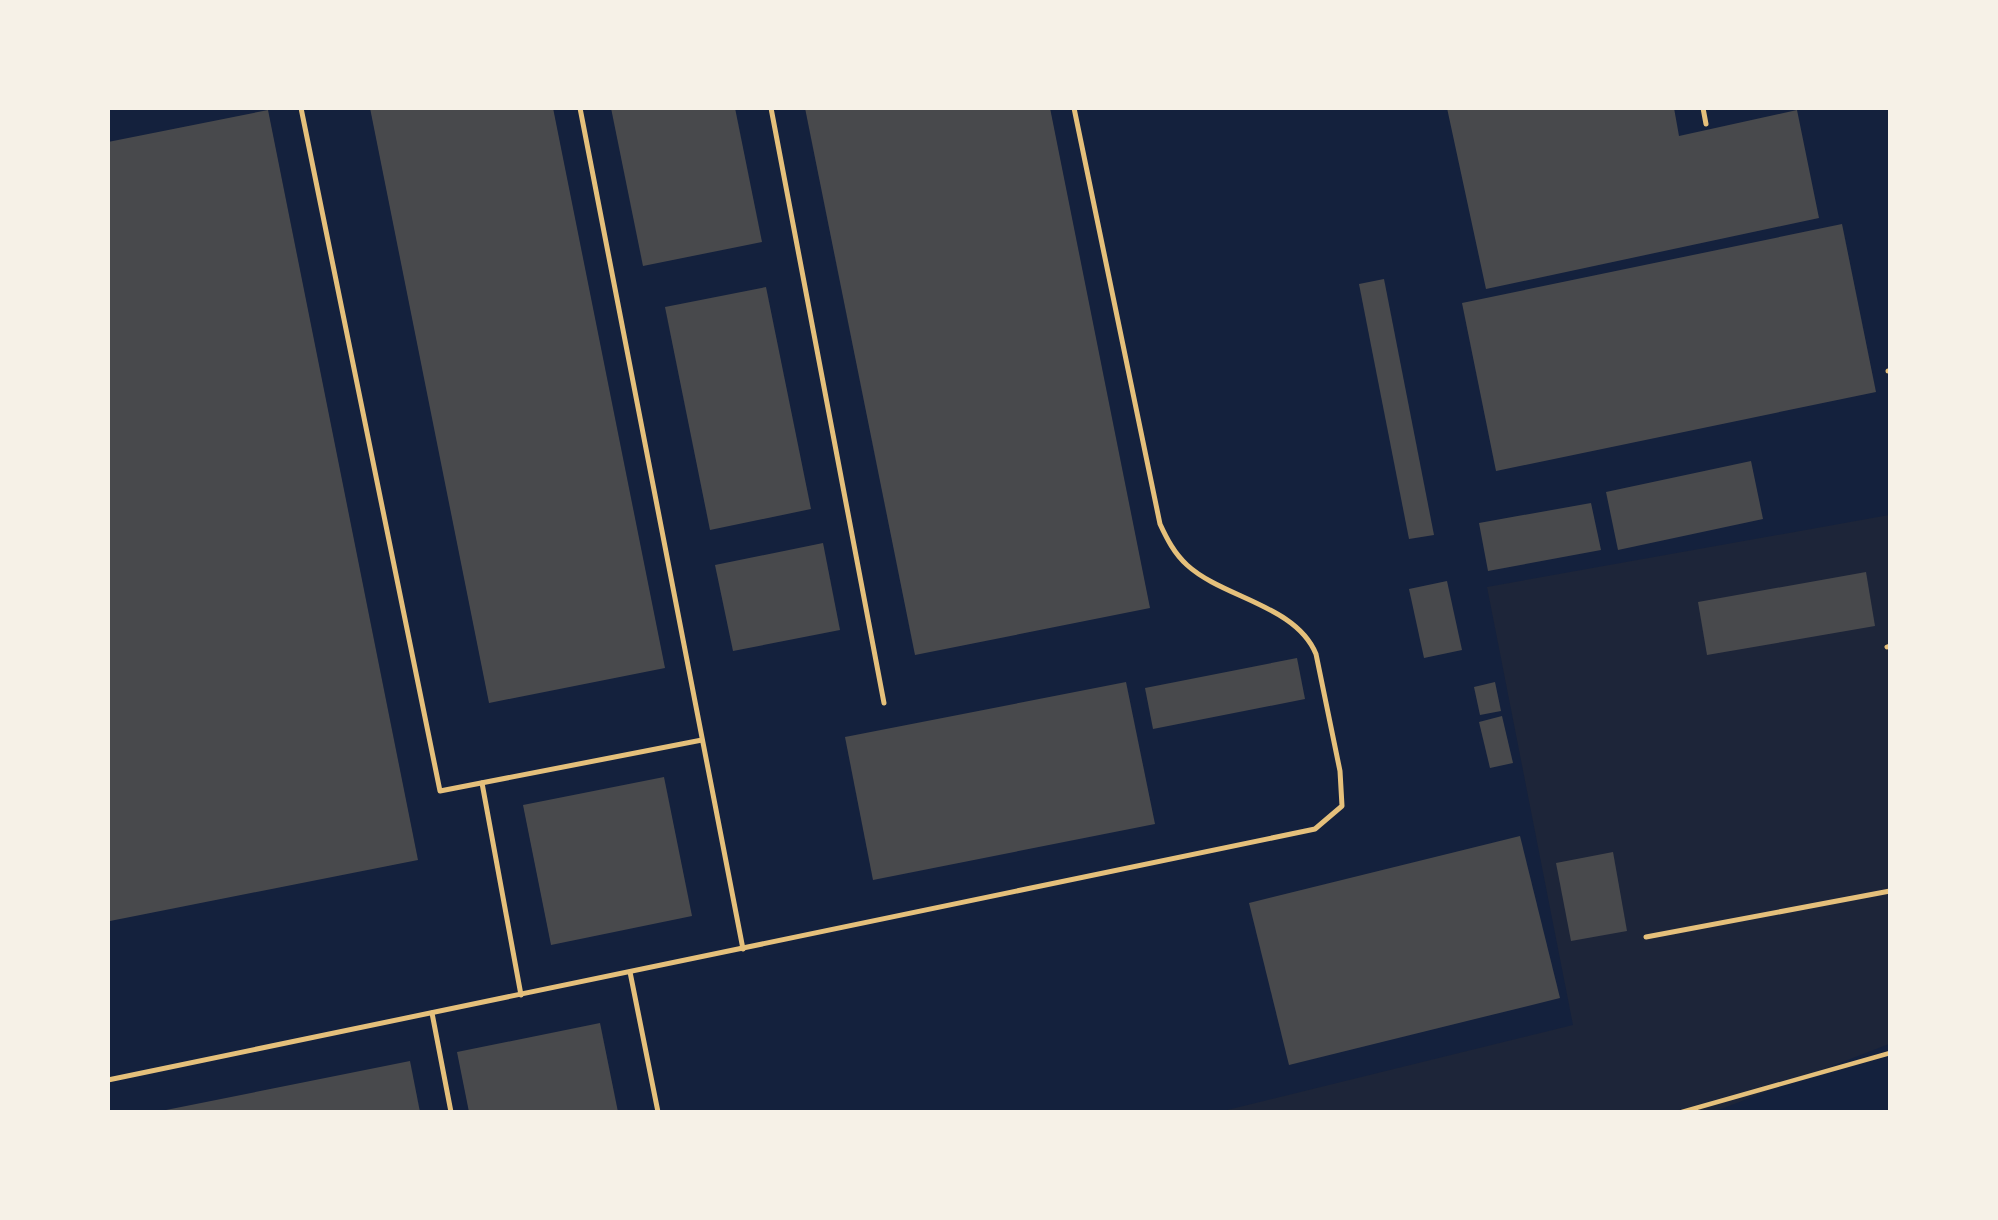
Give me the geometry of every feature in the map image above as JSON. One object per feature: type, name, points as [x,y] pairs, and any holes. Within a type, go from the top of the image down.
[{"type":"lane","points":[[301,108],[440,791],[702,740]]},
{"type":"lane","points":[[580,108],[743,948]]},
{"type":"lane","points":[[771,108],[884,703]]},
{"type":"lane","points":[[108,1080],[1315,829],[1342,806],[1340,771],[1312,643],[1290,622],[1189,568],[1170,545],[1160,524],[1073,108]]},
{"type":"lane","points":[[1703,108],[1706,124]]},
{"type":"lane","points":[[482,783],[521,995]]},
{"type":"lane","points":[[1646,937],[1889,891]]},
{"type":"lane","points":[[629,972],[658,1111]]},
{"type":"lane","points":[[432,1013],[451,1111]]},
{"type":"path","points":[[1682,1111],[1889,1053]]},
{"type":"shaded area","points":[[1889,515],[1889,1044],[1716,1111],[1219,1112],[1573,1025],[1487,587]]},
{"type":"building","points":[[370,108],[553,108],[665,668],[489,703]]},
{"type":"building","points":[[611,108],[735,108],[762,242],[643,266]]},
{"type":"building","points":[[805,108],[1050,108],[1150,608],[915,655]]},
{"type":"building","points":[[1447,108],[1674,108],[1679,136],[1797,110],[1819,218],[1486,289]]},
{"type":"building","points":[[268,110],[418,860],[110,921],[108,142]]},
{"type":"building","points":[[1842,224],[1876,392],[1496,471],[1462,303]]},
{"type":"building","points":[[1384,279],[1434,535],[1409,539],[1359,284]]},
{"type":"building","points":[[766,287],[811,509],[710,530],[665,307]]},
{"type":"building","points":[[1751,461],[1763,519],[1618,550],[1606,492]]},
{"type":"building","points":[[1591,503],[1601,550],[1488,571],[1479,523]]},
{"type":"building","points":[[823,543],[840,630],[733,651],[715,565]]},
{"type":"building","points":[[1866,572],[1875,626],[1707,655],[1698,602]]},
{"type":"building","points":[[1447,581],[1462,650],[1424,658],[1409,589]]},
{"type":"building","points":[[1297,658],[1305,699],[1153,729],[1145,688]]},
{"type":"building","points":[[1126,682],[1155,824],[873,880],[845,737]]},
{"type":"building","points":[[1495,682],[1501,711],[1480,715],[1474,687]]},
{"type":"building","points":[[1502,716],[1513,763],[1490,768],[1479,722]]},
{"type":"building","points":[[664,777],[692,916],[551,945],[523,805]]},
{"type":"building","points":[[1520,836],[1560,998],[1289,1065],[1249,903]]},
{"type":"building","points":[[1613,852],[1627,931],[1571,941],[1556,863]]},
{"type":"building","points":[[600,1023],[618,1112],[469,1112],[457,1052]]},
{"type":"building","points":[[410,1061],[420,1112],[166,1112],[166,1110]]}]
